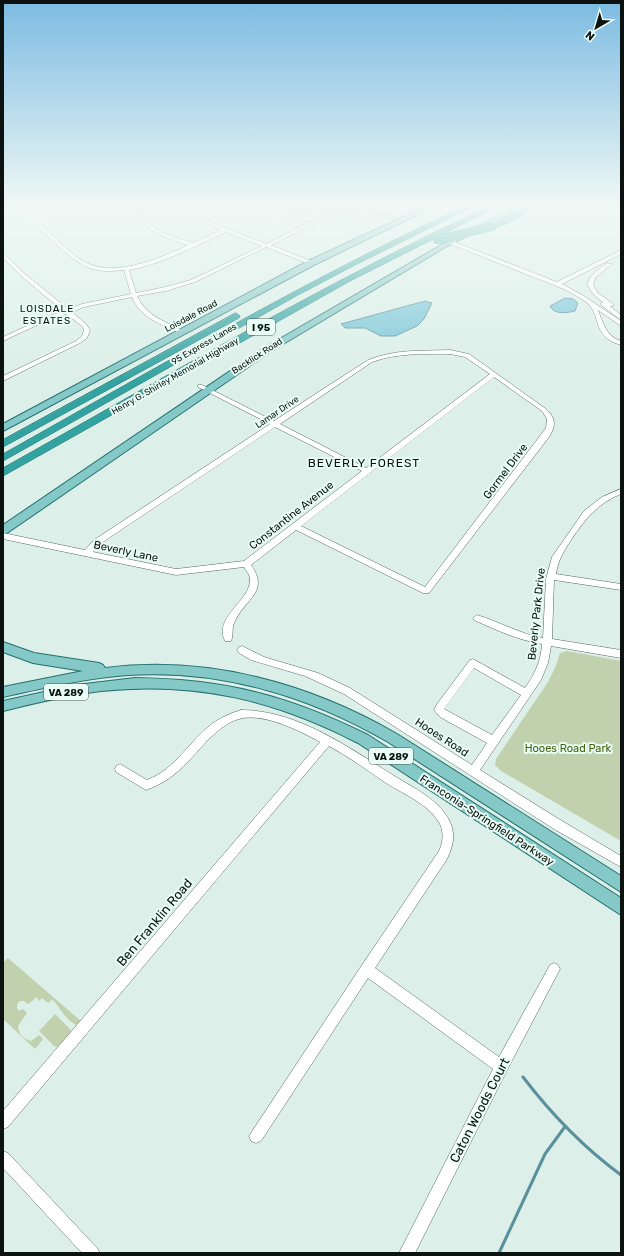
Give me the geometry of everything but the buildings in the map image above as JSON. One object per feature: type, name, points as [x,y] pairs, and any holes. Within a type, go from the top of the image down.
[{"type":"highway","name":"Henry G. Shirley Memorial Highway","points":[[3,444],[335,264]]},
{"type":"highway","name":"95 Express Lanes","points":[[3,458],[297,292],[350,264]]},
{"type":"highway","points":[[347,280],[367,264]]},
{"type":"highway","name":"Henry G. Shirley Memorial Highway","points":[[3,473],[378,264]]},
{"type":"highway","points":[[177,375],[224,353],[365,275],[392,264]]},
{"type":"main road","name":"Loisdale Road","points":[[3,428],[310,264]]},
{"type":"main road","name":"Backlick Road","points":[[3,530],[278,335],[406,264]]},
{"type":"main road","name":"Backlick Road","points":[[3,520],[204,388]]},
{"type":"main road","points":[[3,647],[38,659],[118,671]]},
{"type":"main road","name":"Franconia-Springfield Parkway","points":[[3,692],[65,678],[118,671],[169,670],[227,675],[282,688],[331,706],[388,735],[621,885]]},
{"type":"main road","name":"Franconia-Springfield Parkway","points":[[3,706],[89,688],[142,684],[181,684],[206,687],[243,693],[280,702],[328,720],[374,745],[621,907]]},
{"type":"street","points":[[3,380],[74,344],[85,337],[87,333],[86,327],[23,275],[12,264]]},
{"type":"street","points":[[84,264],[98,269],[126,269],[146,264]]},
{"type":"street","points":[[3,339],[66,311],[97,302],[166,289],[193,281],[229,264]]},
{"type":"street","points":[[508,264],[562,285],[621,318]]},
{"type":"street","points":[[562,285],[600,264]]},
{"type":"street","points":[[562,285],[609,264]]},
{"type":"street","points":[[609,264],[594,275],[590,281],[590,284],[593,293],[621,312]]},
{"type":"street","points":[[126,269],[138,304],[146,313],[182,332]]},
{"type":"street","points":[[591,300],[608,304]]},
{"type":"street","points":[[591,300],[621,324]]},
{"type":"street","points":[[591,300],[603,333],[618,342],[621,346]]},
{"type":"street","name":"Lamar Drive","points":[[86,554],[97,542],[370,361],[384,356],[405,353],[459,353],[473,358],[495,374]]},
{"type":"street","name":"Constantine Avenue","points":[[228,639],[226,630],[230,620],[248,598],[254,582],[253,571],[246,564],[484,380],[495,374]]},
{"type":"street","name":"Gormel Drive","points":[[295,526],[426,591],[546,435],[552,425],[551,418],[547,413],[495,374]]},
{"type":"street","points":[[204,388],[367,471]]},
{"type":"street","name":"Beverly Park Drive","points":[[473,771],[538,676],[543,665],[546,656],[551,576],[555,560],[583,516],[590,508],[600,501],[621,491]]},
{"type":"street","name":"Beverly Lane","points":[[3,536],[176,572],[246,564]]},
{"type":"street","points":[[551,576],[621,587]]},
{"type":"street","points":[[478,618],[510,632],[547,642],[621,654]]},
{"type":"street","name":"Hooes Road","points":[[242,650],[253,658],[295,669],[334,684],[369,704],[473,771],[621,862]]},
{"type":"street","points":[[493,741],[443,714],[440,707],[473,664],[526,693]]},
{"type":"street","points":[[120,769],[146,785],[164,778],[217,726],[234,716],[252,714],[267,716],[302,729],[359,758],[423,800],[445,824],[449,837],[443,855],[256,1136]]},
{"type":"street","name":"Ben Franklin Road","points":[[3,1122],[327,741]]},
{"type":"street","points":[[366,969],[501,1067]]},
{"type":"street","name":"Caton Woods Court","points":[[407,1253],[501,1067],[554,969]]},
{"type":"street","points":[[3,1158],[92,1253]]},
{"type":"green space","name":"Hooes Road Park","points":[[567,651],[621,661],[621,841],[501,771],[495,765],[496,759],[548,682],[560,653]]},
{"type":"green space","points":[[8,958],[82,1022],[78,1026],[74,1024],[64,1015],[54,1001],[51,1000],[48,1003],[42,998],[39,1001],[36,997],[27,1004],[24,1001],[20,1001],[17,1004],[17,1008],[19,1011],[23,1009],[27,1013],[18,1026],[20,1034],[31,1041],[39,1035],[43,1039],[35,1049],[3,1019],[3,963]]},
{"type":"green space","points":[[55,1014],[72,1033],[59,1048],[54,1046],[39,1031]]},
{"type":"water","points":[[565,298],[573,299],[578,303],[575,311],[561,313],[552,309],[550,306]]},
{"type":"water","points":[[425,301],[432,303],[424,319],[417,326],[395,336],[381,336],[365,328],[345,328],[341,324]]},
{"type":"waterway","points":[[523,1077],[569,1130],[581,1142],[621,1175]]},
{"type":"waterway","points":[[499,1253],[545,1154],[564,1128]]},
{"type":"district","name":"LOISDALE ESTATES","points":[[47,314]]},
{"type":"district","name":"BEVERLY FOREST","points":[[364,463]]}]
